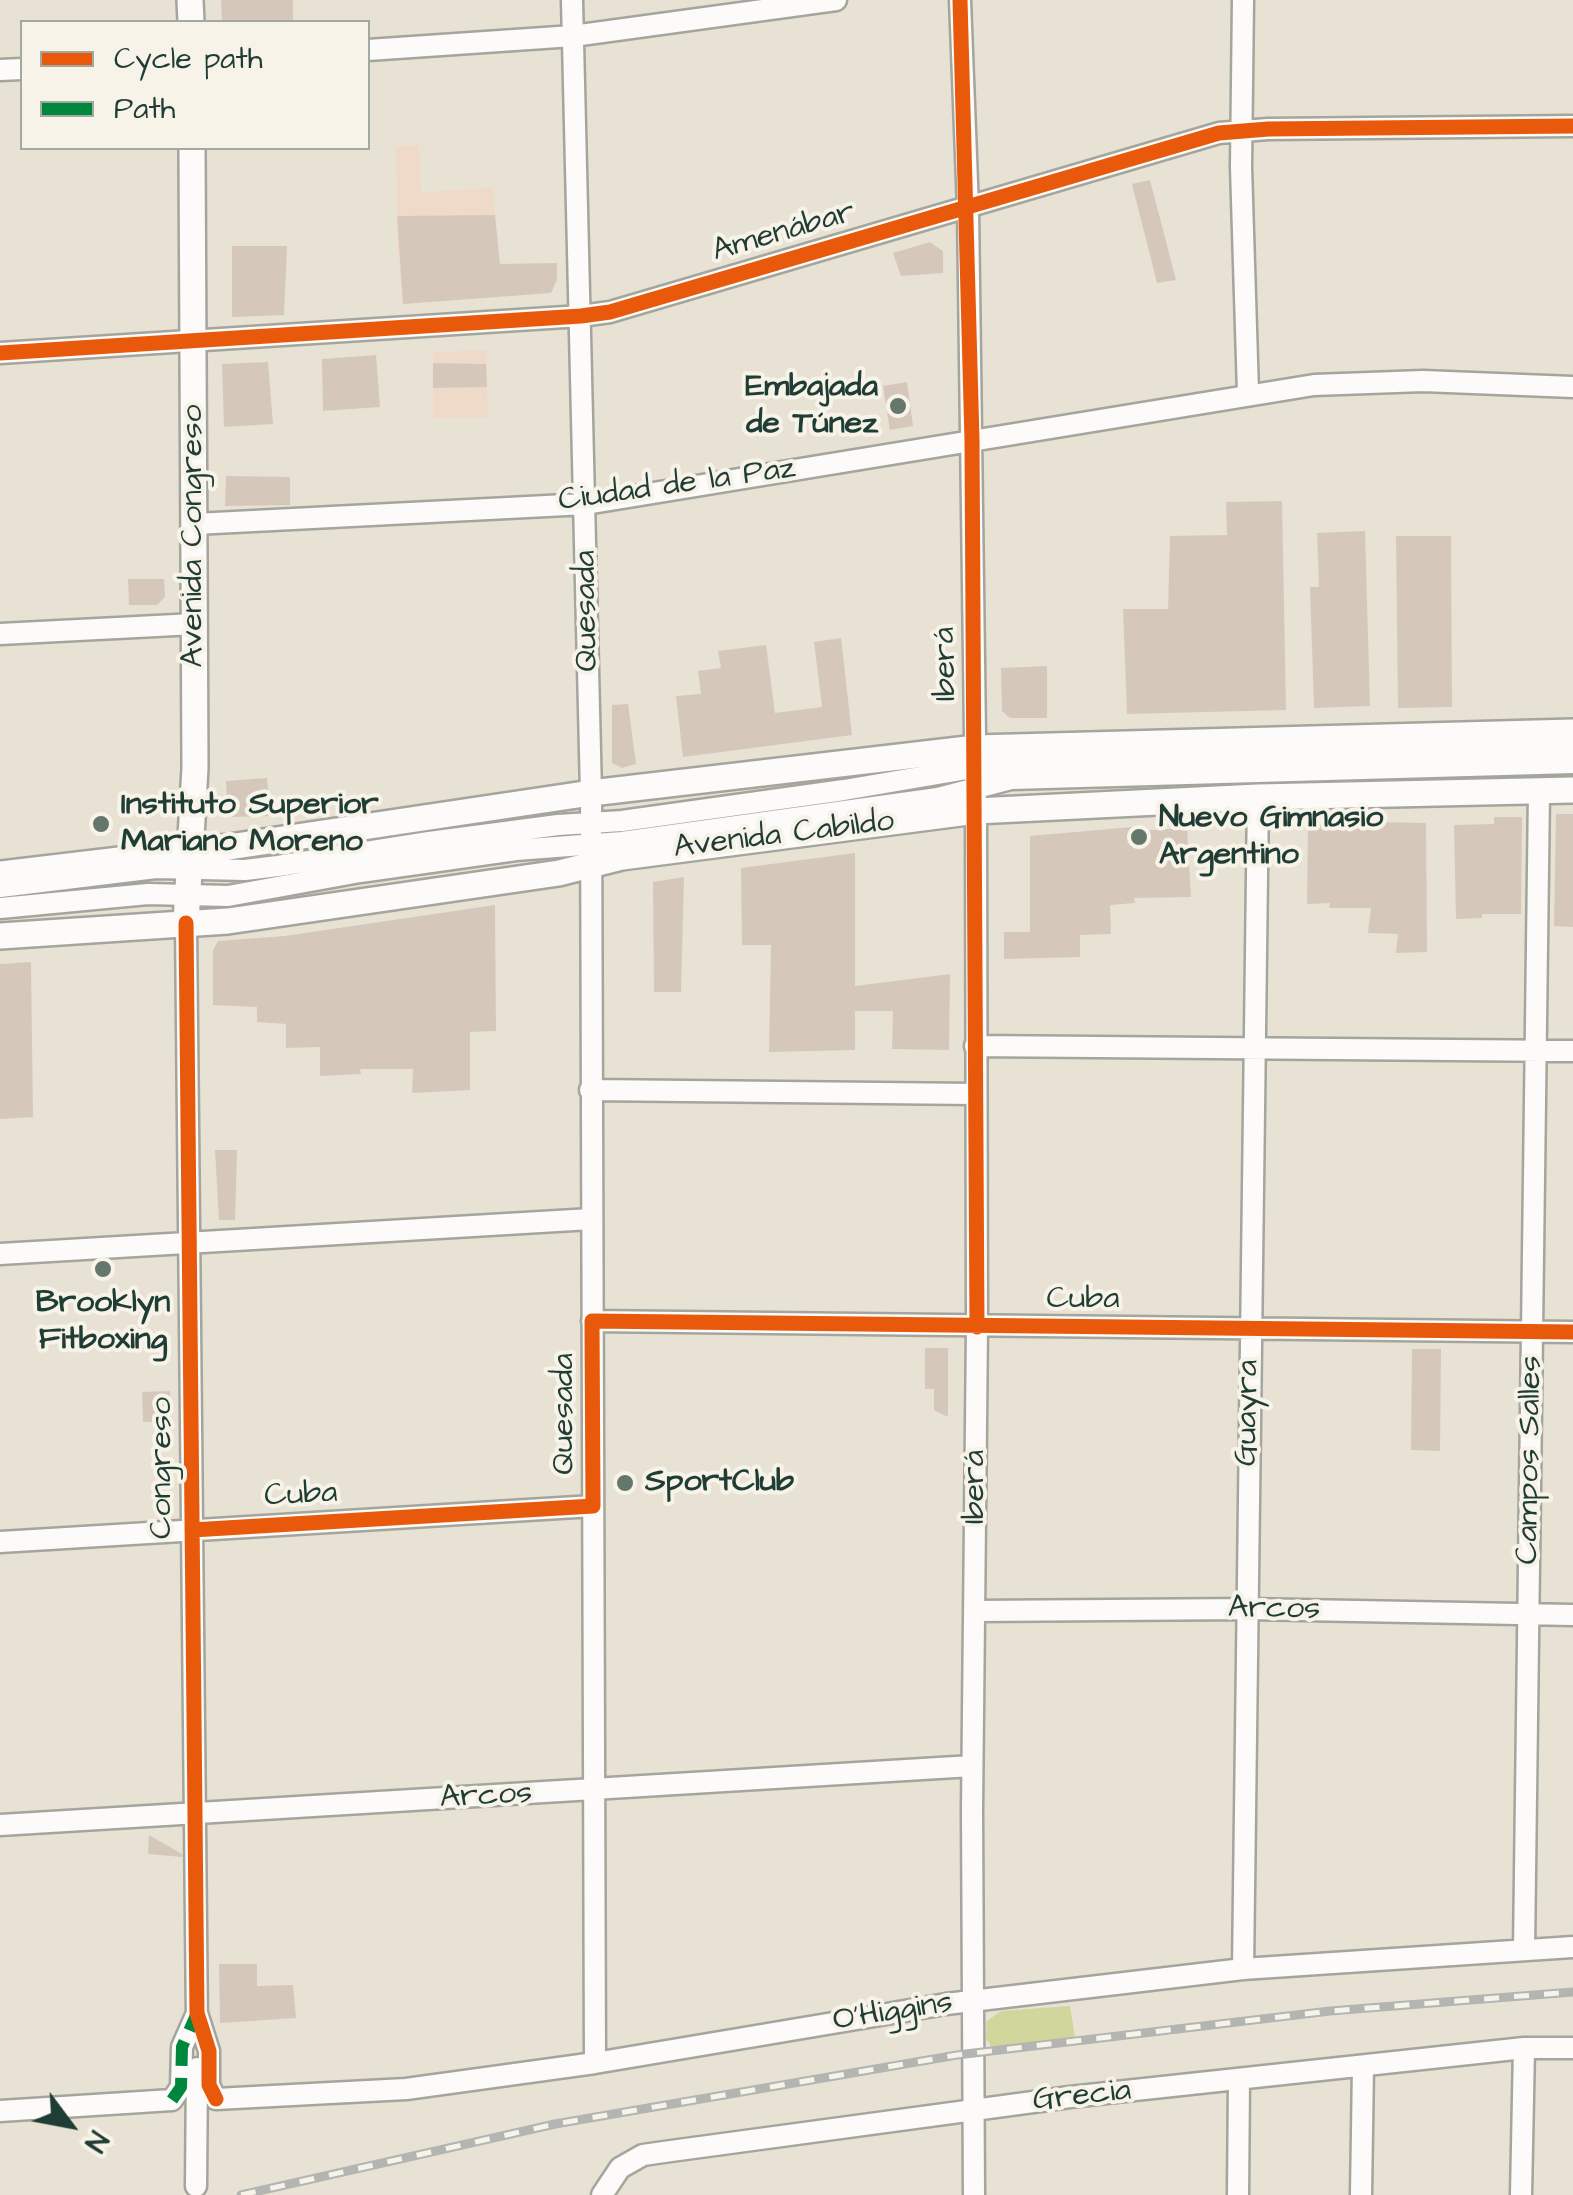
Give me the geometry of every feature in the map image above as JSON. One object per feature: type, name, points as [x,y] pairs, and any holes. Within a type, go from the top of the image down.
[{"type":"main road","name":"Avenida Congreso","points":[[186,923],[191,860],[195,624],[192,150]]},
{"type":"main road","name":"Avenida Cabildo","points":[[0,874],[191,860],[591,794],[976,779],[1573,732]]},
{"type":"main road","name":"Avenida Cabildo","points":[[0,936],[248,918],[559,872],[590,844],[622,857],[976,779],[1258,797],[1573,790]]},
{"type":"street","name":"Quesada","points":[[572,0],[591,794],[595,2063]]},
{"type":"street","points":[[370,50],[573,36],[836,0]]},
{"type":"street","name":"Iberá","points":[[960,0],[968,208],[976,779],[974,2195]]},
{"type":"street","points":[[1243,0],[1241,168],[1248,393]]},
{"type":"street","name":"Amenábar","points":[[0,354],[610,312],[1219,133],[1573,126]]},
{"type":"street","name":"Ciudad de la Paz","points":[[195,524],[586,504],[1314,385],[1423,382],[1573,387]]},
{"type":"street","points":[[0,634],[195,624]]},
{"type":"street","points":[[976,779],[1014,761],[1573,747]]},
{"type":"street","points":[[0,908],[148,894],[228,896],[360,872],[590,844],[844,790],[976,779],[1573,764]]},
{"type":"street","name":"Campos Salles","points":[[1524,1949],[1539,791]]},
{"type":"street","name":"Guayra","points":[[1243,1969],[1258,797]]},
{"type":"street","points":[[0,888],[191,860],[245,870],[448,840],[590,844]]},
{"type":"street","name":"Congreso","points":[[186,923],[196,2186]]},
{"type":"street","points":[[975,1046],[1573,1052]]},
{"type":"street","points":[[590,1090],[975,1094]]},
{"type":"street","points":[[0,1254],[592,1219]]},
{"type":"street","name":"Cuba","points":[[592,1321],[1573,1332]]},
{"type":"street","name":"Cuba","points":[[0,1542],[593,1506]]},
{"type":"street","name":"Arcos","points":[[975,1610],[1247,1609],[1573,1615]]},
{"type":"street","name":"Arcos","points":[[0,1825],[972,1766]]},
{"type":"street","name":"O'Higgins","points":[[216,2099],[406,2089],[595,2063],[973,2000],[1243,1969],[1573,1947]]},
{"type":"street","name":"Congreso","points":[[197,2013],[209,2052],[209,2085],[216,2099]]},
{"type":"street","name":"Congreso","points":[[0,2110],[172,2100],[181,2087],[182,2047],[197,2013]]},
{"type":"street","points":[[1521,2195],[1524,2048]]},
{"type":"street","name":"Grecia","points":[[603,2190],[620,2168],[642,2155],[975,2109],[1524,2048],[1573,2048]]},
{"type":"street","points":[[1361,2195],[1363,2066]]},
{"type":"street","points":[[1238,2195],[1239,2080]]},
{"type":"shaded area","points":[[419,145],[421,192],[493,188],[502,296],[403,304],[396,146]]},
{"type":"shaded area","points":[[486,350],[488,417],[433,418],[433,352]]},
{"type":"green space","points":[[1070,2006],[1075,2037],[992,2047],[986,2038],[987,2021],[1001,2011]]},
{"type":"building","points":[[221,0],[293,0],[293,20],[222,20]]},
{"type":"building","points":[[1150,180],[1176,280],[1157,283],[1132,184]]},
{"type":"building","points":[[495,215],[500,264],[557,263],[557,280],[551,293],[403,304],[397,216]]},
{"type":"building","points":[[930,242],[943,251],[943,273],[901,276],[893,253]]},
{"type":"building","points":[[232,246],[287,246],[284,315],[232,317]]},
{"type":"building","points":[[376,355],[380,407],[323,411],[322,359]]},
{"type":"building","points":[[268,362],[273,424],[224,427],[222,364]]},
{"type":"building","points":[[433,363],[486,364],[487,387],[433,388]]},
{"type":"building","name":"Embajada de Túnez","points":[[907,382],[913,426],[890,430],[883,386]]},
{"type":"building","points":[[226,476],[290,477],[290,505],[225,506]]},
{"type":"building","points":[[1282,501],[1286,710],[1127,714],[1123,609],[1168,609],[1170,536],[1227,535],[1226,502]]},
{"type":"building","points":[[1365,531],[1370,706],[1314,708],[1310,587],[1319,587],[1317,533]]},
{"type":"building","points":[[1396,536],[1451,536],[1452,707],[1398,708]]},
{"type":"building","points":[[128,579],[164,579],[165,597],[157,605],[129,605]]},
{"type":"building","points":[[841,638],[852,735],[683,757],[676,696],[701,694],[698,671],[721,668],[718,651],[766,645],[775,713],[822,707],[814,642]]},
{"type":"building","points":[[1047,666],[1047,718],[1010,718],[1002,711],[1001,668]]},
{"type":"building","points":[[628,704],[636,764],[622,768],[612,763],[612,705]]},
{"type":"building","points":[[267,778],[270,816],[232,817],[228,813],[226,781]]},
{"type":"building","points":[[1556,814],[1573,814],[1573,927],[1554,926]]},
{"type":"building","points":[[1494,817],[1522,817],[1521,914],[1456,919],[1454,825],[1494,824]]},
{"type":"building","points":[[1426,823],[1427,952],[1396,953],[1398,934],[1368,933],[1371,908],[1307,904],[1308,825]]},
{"type":"building","points":[[1132,827],[1132,831],[1187,828],[1191,897],[1134,898],[1135,903],[1110,905],[1111,934],[1080,935],[1080,957],[1004,959],[1004,932],[1030,932],[1030,836]]},
{"type":"building","points":[[855,853],[855,986],[950,974],[949,1050],[892,1049],[893,1011],[855,1011],[855,1050],[769,1052],[771,945],[742,945],[741,868]]},
{"type":"building","points":[[684,877],[681,992],[654,992],[653,882]]},
{"type":"building","points":[[495,905],[496,1031],[470,1032],[470,1090],[412,1093],[413,1069],[360,1069],[361,1074],[320,1076],[320,1047],[286,1048],[286,1024],[257,1022],[257,1007],[213,1005],[213,950],[218,941],[285,936]]},
{"type":"building","points":[[31,962],[33,1117],[0,1119],[0,964]]},
{"type":"building","points":[[215,1150],[237,1150],[235,1220],[219,1220]]},
{"type":"building","points":[[925,1348],[948,1348],[948,1417],[934,1410],[934,1389],[925,1389]]},
{"type":"building","points":[[1412,1349],[1441,1349],[1440,1451],[1411,1450]]},
{"type":"building","points":[[170,1391],[171,1421],[143,1422],[142,1392]]},
{"type":"building","points":[[149,1835],[182,1854],[182,1857],[148,1854]]},
{"type":"building","points":[[219,1964],[257,1964],[257,1986],[293,1985],[296,2018],[220,2023]]},
{"type":"railway","points":[[241,2195],[555,2124],[957,2055],[1330,2011],[1573,1992]]},
{"type":"marked path","points":[[172,2100],[181,2087],[182,2047],[197,2013]]},
{"type":"cycle path","points":[[960,0],[972,440],[977,1327]]},
{"type":"cycle path","points":[[0,353],[610,312],[1219,133],[1268,129],[1573,126]]},
{"type":"cycle path","points":[[186,923],[197,2013],[209,2051],[209,2085],[216,2099]]},
{"type":"cycle path","points":[[192,1530],[593,1506],[592,1321],[1573,1332]]},
{"type":"place","name":"Embajada de Túnez","points":[[898,406]]},
{"type":"place","name":"Instituto Superior Mariano Moreno","points":[[101,824]]},
{"type":"place","name":"Nuevo Gimnasio Argentino","points":[[1139,837]]},
{"type":"place","name":"Brooklyn Fitboxing","points":[[103,1269]]},
{"type":"place","name":"SportClub","points":[[625,1483]]}]
